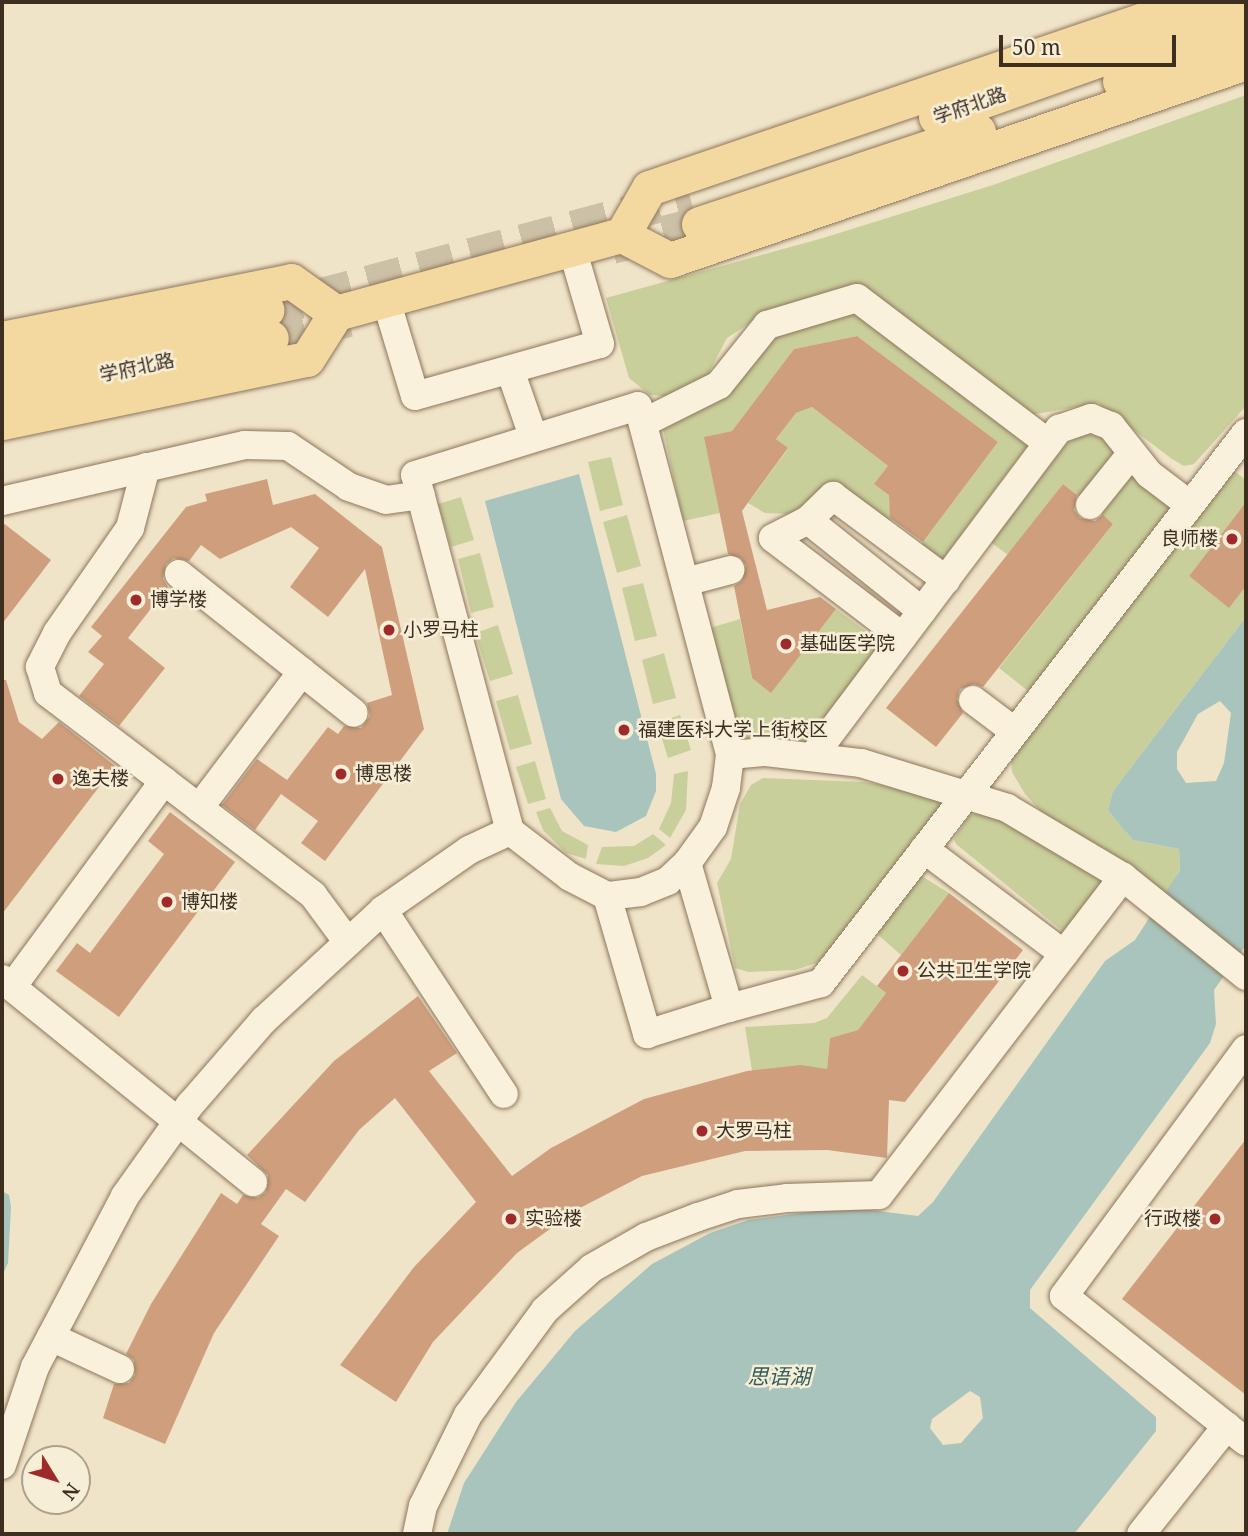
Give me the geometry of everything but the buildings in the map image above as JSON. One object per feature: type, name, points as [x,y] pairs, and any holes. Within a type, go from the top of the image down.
[{"type":"main road","points":[[622,235],[649,188],[1196,2]]},
{"type":"main road","name":"学府北路","points":[[1246,7],[887,135],[695,210],[903,158],[1246,35]]},
{"type":"main road","points":[[2,422],[307,359],[336,313],[622,235],[670,260],[1246,62]]},
{"type":"main road","points":[[2,339],[291,281],[336,313]]},
{"type":"main road","name":"学府北路","points":[[2,369],[269,324],[2,396]]},
{"type":"street","points":[[386,300],[415,396],[510,370],[600,344],[572,248]]},
{"type":"street","points":[[643,423],[719,385],[767,325],[857,298],[1048,443]]},
{"type":"street","points":[[510,370],[533,436]]},
{"type":"street","points":[[638,406],[643,423],[730,755],[726,788],[712,827],[687,863],[668,881],[641,892],[607,896],[570,877],[510,831],[415,475],[533,436],[638,406]]},
{"type":"street","points":[[814,755],[1059,429],[1091,418],[1111,426],[1149,474],[1190,505]]},
{"type":"street","points":[[607,896],[647,1034],[821,983],[1190,505],[1238,462],[1246,433]]},
{"type":"street","points":[[2,501],[245,445],[288,446],[349,487],[386,500],[421,495]]},
{"type":"street","points":[[1090,505],[1132,454]]},
{"type":"street","points":[[146,467],[130,528],[57,633],[40,667],[48,693],[313,895],[347,941]]},
{"type":"street","points":[[903,637],[773,538],[808,520],[833,496],[946,579]]},
{"type":"street","points":[[808,520],[922,611]]},
{"type":"street","points":[[850,597],[893,540]]},
{"type":"street","points":[[685,582],[730,570]]},
{"type":"street","points":[[178,574],[354,713]]},
{"type":"street","points":[[199,808],[302,672]]},
{"type":"street","points":[[973,700],[1014,731]]},
{"type":"street","points":[[730,755],[814,755],[862,763],[1007,808],[1123,877],[1246,976]]},
{"type":"street","points":[[164,781],[7,983],[253,1182]]},
{"type":"street","points":[[2,1465],[35,1367],[125,1196],[178,1123],[264,1020],[347,941],[383,910],[470,850],[510,831]]},
{"type":"street","points":[[924,849],[1064,954]]},
{"type":"street","points":[[687,863],[729,1008]]},
{"type":"street","points":[[417,1534],[423,1506],[468,1415],[545,1310],[592,1268],[646,1237],[738,1204],[840,1194],[879,1195],[1123,877]]},
{"type":"street","points":[[383,910],[504,1094]]},
{"type":"street","points":[[1141,1534],[1237,1434],[1064,1296],[1246,1049]]},
{"type":"street","points":[[51,1337],[120,1369]]},
{"type":"green space","points":[[1246,95],[1246,406],[1194,464],[1184,466],[1172,459],[1098,403],[1031,415],[882,301],[762,315],[727,338],[705,380],[676,397],[650,395],[629,378],[606,298],[823,238],[993,185]]},
{"type":"green space","points":[[855,313],[1032,440],[961,535],[970,542],[947,572],[918,549],[998,442],[857,336],[794,349],[732,431],[705,437],[720,513],[683,521],[663,429],[773,332]]},
{"type":"green space","points":[[812,407],[888,466],[891,528],[819,502],[788,514],[765,513],[748,503],[788,449],[776,439],[796,413]]},
{"type":"green space","points":[[1083,434],[1106,436],[1118,447],[1085,501],[1063,484],[1008,555],[985,538],[1056,450]]},
{"type":"green space","points":[[611,457],[623,505],[600,511],[588,462]]},
{"type":"green space","points":[[1129,468],[1181,510],[1033,695],[999,668],[1113,524],[1096,510]]},
{"type":"green space","points":[[1230,468],[1246,480],[1246,502],[1189,576],[1229,607],[1246,586],[1246,617],[1113,791],[1108,810],[1133,840],[1179,849],[1180,869],[1165,897],[1047,818],[1025,794],[1012,772],[1011,759]]},
{"type":"green space","points":[[461,497],[474,540],[451,547],[438,504]]},
{"type":"green space","points":[[627,515],[641,566],[617,573],[603,522]]},
{"type":"green space","points":[[480,553],[494,607],[471,613],[458,559]]},
{"type":"green space","points":[[643,583],[657,636],[635,641],[622,588]]},
{"type":"green space","points":[[836,609],[888,648],[812,748],[735,749],[703,630],[740,619],[752,678],[771,692]]},
{"type":"green space","points":[[498,625],[513,674],[490,681],[475,633]]},
{"type":"green space","points":[[664,653],[676,698],[653,704],[642,660]]},
{"type":"green space","points":[[518,695],[532,744],[510,750],[496,701]]},
{"type":"green space","points":[[680,715],[691,750],[668,758],[657,723]]},
{"type":"green space","points":[[535,761],[546,799],[528,804],[516,767]]},
{"type":"green space","points":[[688,771],[686,810],[670,838],[659,829],[671,803],[674,774]]},
{"type":"green space","points":[[763,778],[864,782],[908,790],[938,801],[941,807],[823,961],[795,970],[749,972],[735,968],[717,883],[731,859],[740,804],[751,785]]},
{"type":"green space","points":[[989,807],[1115,877],[1070,937],[956,844],[954,839],[968,817]]},
{"type":"green space","points":[[550,808],[562,831],[588,845],[586,859],[566,853],[543,830],[536,812]]},
{"type":"green space","points":[[653,834],[666,845],[648,858],[624,866],[596,864],[602,847],[634,846]]},
{"type":"green space","points":[[920,875],[949,893],[901,955],[876,933]]},
{"type":"green space","points":[[862,975],[886,993],[858,1030],[830,1038],[827,1069],[752,1071],[745,1027],[814,1023],[827,1018]]},
{"type":"water","points":[[579,474],[656,774],[656,791],[646,816],[616,832],[584,826],[561,799],[485,501]]},
{"type":"water","name":"思语湖","points":[[1246,617],[1246,945],[1214,990],[1216,1024],[1210,1043],[1030,1290],[1030,1308],[1156,1417],[1156,1431],[1074,1534],[447,1534],[464,1483],[516,1402],[575,1331],[652,1264],[710,1233],[748,1220],[846,1207],[918,1216],[933,1202],[1105,961],[1135,940],[1180,870],[1179,849],[1133,840],[1121,826],[1108,810],[1113,791]],"holes":[[[1220,701],[1231,713],[1224,763],[1216,781],[1186,783],[1177,769],[1177,752],[1198,714]],[[970,1391],[980,1397],[983,1418],[961,1443],[943,1445],[930,1428],[932,1419]]]},
{"type":"water","points":[[2,1191],[9,1195],[11,1207],[8,1263],[2,1276]]},
{"type":"tunnel","points":[[266,310],[690,196]]},
{"type":"tunnel","points":[[612,246],[699,224]]},
{"type":"tunnel","points":[[271,338],[349,319]]},
{"type":"place","name":"良师楼","points":[[1232,539]]},
{"type":"place","name":"博学楼","points":[[136,600]]},
{"type":"place","name":"小罗马柱","points":[[389,630]]},
{"type":"place","name":"基础医学院","points":[[786,644]]},
{"type":"place","name":"福建医科大学上街校区","points":[[624,730]]},
{"type":"place","name":"博思楼","points":[[341,774]]},
{"type":"place","name":"逸夫楼","points":[[58,779]]},
{"type":"place","name":"博知楼","points":[[167,902]]},
{"type":"place","name":"公共卫生学院","points":[[903,971]]},
{"type":"place","name":"大罗马柱","points":[[702,1131]]},
{"type":"place","name":"实验楼","points":[[511,1219]]},
{"type":"place","name":"行政楼","points":[[1215,1219]]}]
